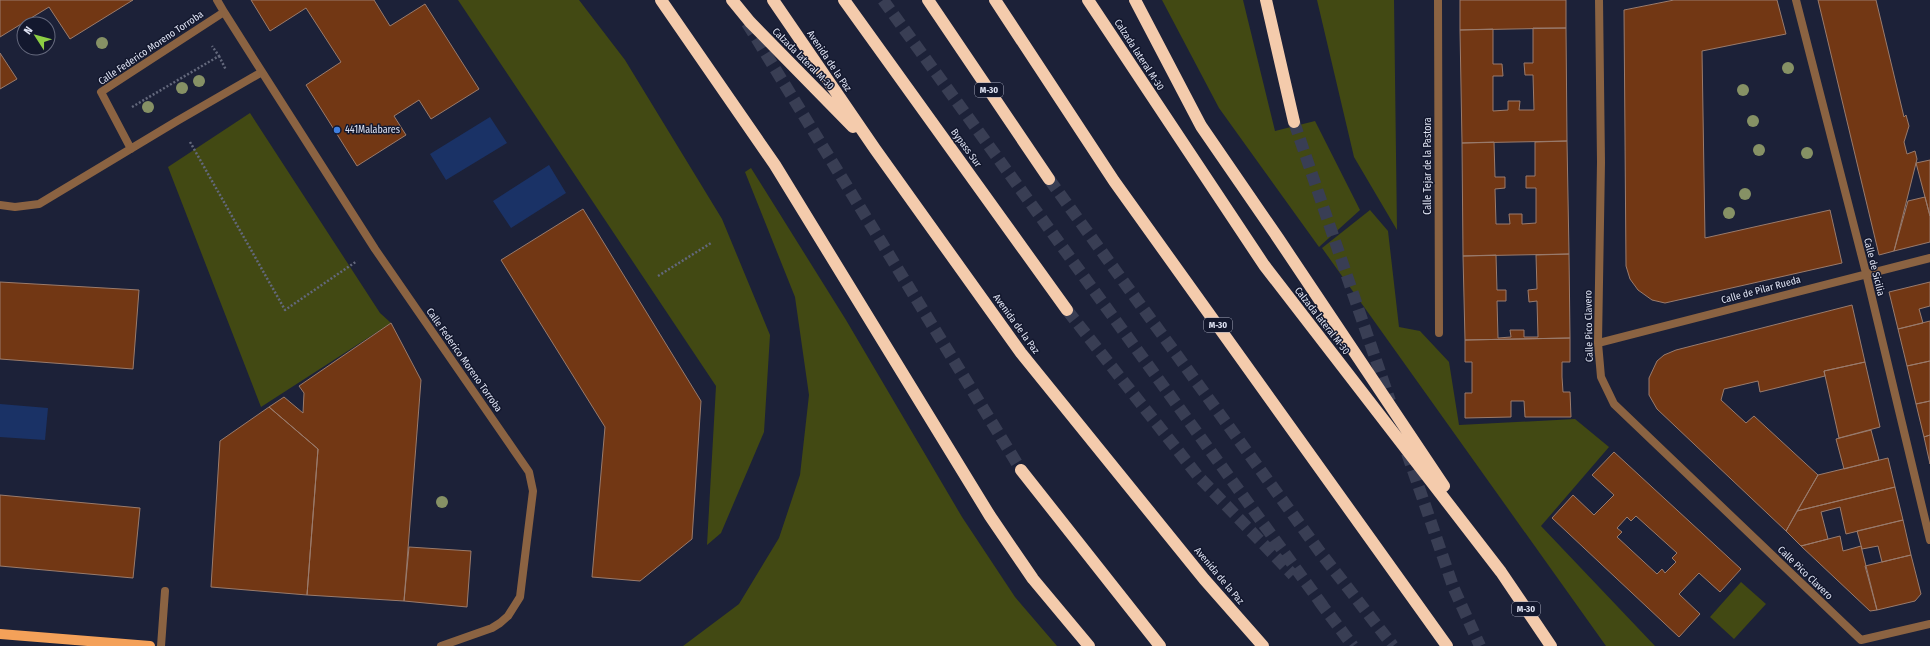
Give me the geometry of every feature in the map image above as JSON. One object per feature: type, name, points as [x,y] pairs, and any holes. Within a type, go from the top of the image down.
[{"type":"highway","points":[[660,0],[775,165],[990,516],[1033,579],[1089,646]]},
{"type":"highway","name":"Calzada lateral M-30","points":[[732,0],[750,22],[875,149]]},
{"type":"highway","name":"Avenida de la Paz","points":[[773,0],[875,149],[1022,353],[1204,579],[1263,646]]},
{"type":"highway","name":"Bypass Sur","points":[[844,0],[1067,310]]},
{"type":"highway","name":"M-30","points":[[928,0],[1049,179]]},
{"type":"highway","name":"M-30","points":[[995,0],[1114,181],[1447,646]]},
{"type":"highway","name":"Calzada lateral M-30","points":[[1088,0],[1264,265],[1502,572],[1551,646]]},
{"type":"highway","points":[[1136,0],[1201,126],[1502,572]]},
{"type":"highway","points":[[1266,0],[1294,122]]},
{"type":"highway","points":[[1021,470],[1160,646]]},
{"type":"main road","points":[[0,634],[150,646]]},
{"type":"street","name":"Calle Federico Moreno Torroba","points":[[217,0],[375,249],[529,472],[533,491],[520,596],[508,616],[500,623],[492,628],[442,646]]},
{"type":"street","name":"Calle Tejar de la Pastora","points":[[1438,0],[1439,333]]},
{"type":"street","name":"Calle Pico Clavero","points":[[1599,0],[1600,162],[1598,343],[1601,377],[1614,404],[1861,640],[1930,624]]},
{"type":"street","name":"Calle de Sicilia","points":[[1796,0],[1866,273],[1930,540]]},
{"type":"street","name":"Calle Federico Moreno Torroba","points":[[131,149],[101,92],[224,12]]},
{"type":"street","points":[[0,205],[16,208],[39,204],[262,72]]},
{"type":"street","name":"Calle de Pilar Rueda","points":[[1598,343],[1866,273],[1930,258]]},
{"type":"street","points":[[161,646],[165,591]]},
{"type":"path","points":[[130,108],[219,56],[210,44]]},
{"type":"path","points":[[190,142],[285,310],[361,259]]},
{"type":"path","points":[[658,276],[711,242]]},
{"type":"green space","points":[[458,0],[579,0],[625,60],[722,219],[770,335],[764,432],[721,533],[707,545],[716,386]]},
{"type":"green space","points":[[1162,0],[1243,0],[1275,131],[1315,121],[1360,210],[1319,247],[1219,108]]},
{"type":"green space","points":[[1317,0],[1394,0],[1397,230],[1354,157]]},
{"type":"green space","points":[[250,113],[380,313],[391,323],[261,407],[168,167]]},
{"type":"green space","points":[[751,168],[846,320],[962,517],[1015,597],[1057,646],[683,646],[739,604],[779,538],[800,475],[809,395],[795,297],[745,172]]},
{"type":"green space","points":[[1370,210],[1388,231],[1399,327],[1420,331],[1449,362],[1459,425],[1575,419],[1609,447],[1541,526],[1655,646],[1606,646],[1322,248]]},
{"type":"green space","points":[[1741,582],[1766,604],[1734,639],[1710,617]]},
{"type":"water","points":[[490,117],[507,143],[446,180],[430,154]]},
{"type":"water","points":[[549,165],[566,193],[511,228],[493,201]]},
{"type":"water","points":[[0,404],[48,408],[45,440],[0,437]]},
{"type":"building","points":[[0,0],[133,0],[70,39],[49,7],[34,16],[16,16],[16,27],[0,37]]},
{"type":"building","points":[[251,0],[374,0],[390,26],[425,4],[479,89],[431,119],[419,100],[394,116],[406,135],[357,166],[306,85],[341,62],[306,8],[270,31]]},
{"type":"building","points":[[1460,0],[1566,0],[1566,28],[1460,30]]},
{"type":"building","points":[[1674,0],[1777,0],[1786,34],[1702,51],[1705,238],[1830,210],[1842,263],[1665,303],[1652,300],[1638,290],[1630,279],[1626,266],[1624,10]]},
{"type":"building","points":[[1818,0],[1876,0],[1904,117],[1906,115],[1909,126],[1904,142],[1907,154],[1915,151],[1917,159],[1894,251],[1879,255]]},
{"type":"building","points":[[1533,28],[1566,28],[1567,141],[1462,143],[1460,30],[1493,29],[1493,64],[1502,64],[1503,76],[1493,76],[1493,111],[1508,110],[1508,101],[1520,101],[1519,110],[1534,110],[1533,75],[1525,75],[1524,63],[1533,63]]},
{"type":"building","points":[[0,53],[17,79],[0,89]]},
{"type":"building","points":[[1567,141],[1569,254],[1463,256],[1462,143],[1494,142],[1495,177],[1505,177],[1505,188],[1495,189],[1496,224],[1510,224],[1509,214],[1522,214],[1522,224],[1536,223],[1536,188],[1526,188],[1526,176],[1535,176],[1535,142]]},
{"type":"building","points":[[1930,160],[1930,216],[1916,163]]},
{"type":"building","points":[[1925,197],[1930,216],[1930,242],[1894,251],[1908,201]]},
{"type":"building","points":[[583,209],[701,401],[692,539],[640,581],[592,577],[605,427],[501,260]]},
{"type":"building","points":[[1569,254],[1570,338],[1465,340],[1463,256],[1496,255],[1497,290],[1506,290],[1506,301],[1497,301],[1498,338],[1511,337],[1510,330],[1524,330],[1524,337],[1538,337],[1537,301],[1529,302],[1528,290],[1537,289],[1536,255]]},
{"type":"building","points":[[0,282],[139,290],[133,369],[0,359]]},
{"type":"building","points":[[1930,282],[1930,306],[1919,309],[1923,323],[1898,329],[1889,292]]},
{"type":"building","points":[[1852,305],[1865,362],[1824,371],[1825,376],[1760,392],[1758,381],[1724,389],[1721,400],[1746,423],[1754,416],[1818,475],[1786,531],[1657,409],[1649,395],[1649,378],[1657,361],[1664,355],[1676,350]]},
{"type":"building","points":[[1930,321],[1930,361],[1907,366],[1898,329]]},
{"type":"building","points":[[391,323],[421,380],[404,601],[307,595],[318,449],[269,407],[284,397],[303,413],[304,393],[299,386]]},
{"type":"building","points":[[1570,338],[1570,362],[1562,362],[1562,377],[1563,392],[1570,392],[1571,417],[1525,417],[1524,401],[1511,401],[1511,417],[1465,418],[1465,393],[1472,393],[1472,362],[1465,362],[1465,340]]},
{"type":"building","points":[[1930,361],[1930,401],[1916,404],[1907,366]]},
{"type":"building","points":[[1865,362],[1880,427],[1839,438],[1824,371]]},
{"type":"building","points":[[1930,401],[1930,435],[1924,437],[1916,404]]},
{"type":"building","points":[[269,407],[318,449],[307,595],[211,587],[220,441]]},
{"type":"building","points":[[1871,430],[1879,460],[1844,469],[1836,439]]},
{"type":"building","points":[[1930,435],[1930,464],[1924,437]]},
{"type":"building","points":[[1614,452],[1741,569],[1720,592],[1699,573],[1679,594],[1700,614],[1679,637],[1552,518],[1573,495],[1594,515],[1614,495],[1592,475]],"holes":[[[1636,516],[1677,553],[1672,558],[1676,562],[1665,573],[1662,569],[1657,574],[1617,537],[1622,532],[1617,528],[1627,517],[1631,521]]]},
{"type":"building","points":[[1888,458],[1895,487],[1797,511],[1818,475]]},
{"type":"building","points":[[1895,487],[1903,520],[1846,534],[1840,507],[1821,512],[1828,539],[1801,546],[1786,531],[1797,511]]},
{"type":"building","points":[[0,495],[140,508],[133,578],[0,566]]},
{"type":"building","points":[[1903,520],[1911,555],[1882,562],[1878,546],[1862,549],[1857,531]]},
{"type":"building","points":[[1840,536],[1843,551],[1861,546],[1877,610],[1870,611],[1801,546]]},
{"type":"building","points":[[409,547],[471,551],[467,607],[404,601]]},
{"type":"building","points":[[1911,555],[1921,594],[1915,601],[1877,610],[1865,566]]},
{"type":"tunnel","points":[[883,0],[1323,606]]},
{"type":"tunnel","points":[[747,23],[1021,470]]},
{"type":"tunnel","points":[[1294,122],[1390,401]]},
{"type":"tunnel","points":[[1049,179],[1320,552],[1393,646]]},
{"type":"tunnel","points":[[1067,310],[1198,476],[1293,575]]},
{"type":"tunnel","points":[[1407,453],[1454,589],[1480,646]]},
{"type":"tunnel","points":[[1319,601],[1353,646]]},
{"type":"place","name":"441Malabares","points":[[337,130]]}]
